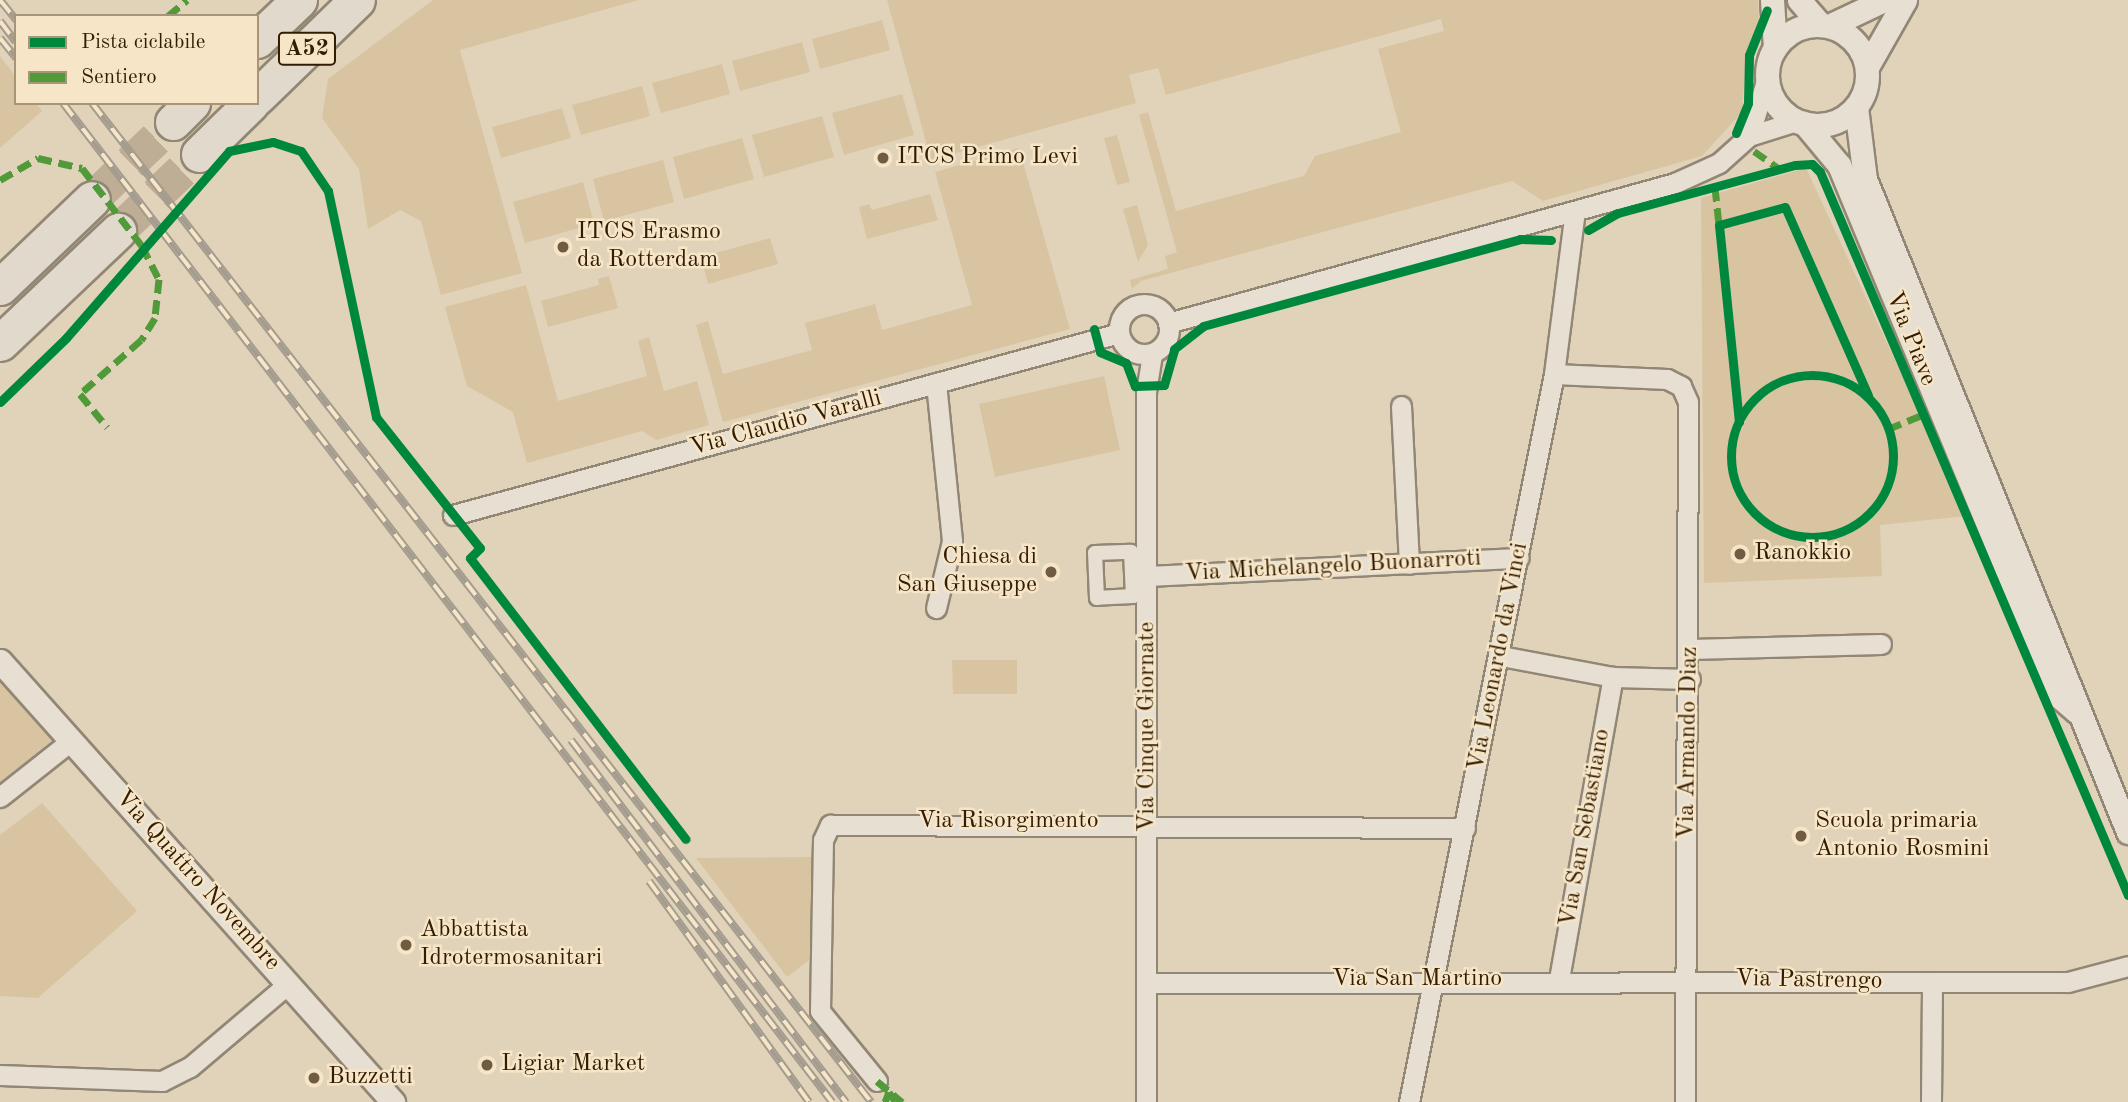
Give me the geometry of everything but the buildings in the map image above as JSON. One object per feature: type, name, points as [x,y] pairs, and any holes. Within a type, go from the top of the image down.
[{"type":"highway","name":"A52","points":[[259,38],[299,0]]},
{"type":"highway","name":"A52","points":[[259,95],[357,0]]},
{"type":"highway","points":[[199,154],[249,105]]},
{"type":"highway","points":[[0,287],[92,199]]},
{"type":"highway","points":[[0,343],[118,231]]},
{"type":"street","points":[[1749,136],[1775,48],[1772,0]]},
{"type":"street","points":[[1799,0],[1825,26],[1855,41],[1867,67]]},
{"type":"street","points":[[1775,48],[1791,32],[1825,26],[1884,0]]},
{"type":"street","points":[[1168,323],[1700,174],[1749,136],[1800,122],[1832,123],[1856,107],[1867,67],[1905,0]]},
{"type":"street","points":[[1767,78],[1774,101],[1800,122]]},
{"type":"street","name":"Via Piave","points":[[1856,107],[1865,178],[2076,692],[2077,712],[2128,832]]},
{"type":"street","name":"Via Piave","points":[[1800,122],[1839,165],[2061,698],[2077,712]]},
{"type":"street","name":"Via Leonardo da Vinci","points":[[1409,1102],[1431,980],[1501,656],[1554,374],[1575,211]]},
{"type":"street","points":[[1142,304],[1160,310],[1168,323],[1166,341],[1152,353],[1134,353],[1119,333],[1122,316],[1142,304]]},
{"type":"street","name":"Via Claudio Varalli","points":[[453,515],[1119,333]]},
{"type":"street","name":"Via Cinque Giornate","points":[[1146,1102],[1147,576],[1152,353]]},
{"type":"street","name":"Via Armando Diaz","points":[[1554,374],[1667,379],[1681,386],[1688,402],[1690,679],[1685,1102]]},
{"type":"street","points":[[936,383],[952,541],[936,608]]},
{"type":"street","points":[[1401,405],[1409,564]]},
{"type":"street","name":"Via Michelangelo Buonarroti","points":[[1147,576],[1519,558]]},
{"type":"street","points":[[1690,649],[1881,644]]},
{"type":"street","points":[[1501,656],[1613,677],[1690,679]]},
{"type":"street","name":"Via Quattro Novembre","points":[[0,661],[393,1102]]},
{"type":"street","name":"Via San Sebastiano","points":[[1559,979],[1613,677]]},
{"type":"street","points":[[0,797],[72,740]]},
{"type":"street","name":"Via Risorgimento","points":[[877,1082],[820,1011],[824,840],[830,825],[1148,824],[1465,828]]},
{"type":"street","name":"Via Pastrengo","points":[[1686,980],[1932,984],[2074,982],[2128,966]]},
{"type":"street","name":"Via San Martino","points":[[1148,983],[1686,980]]},
{"type":"street","points":[[0,1075],[169,1078],[288,984]]},
{"type":"street","points":[[1931,1102],[1932,984]]},
{"type":"shaded area","points":[[433,0],[639,0],[460,50],[522,273],[441,295],[421,221],[400,210],[368,229],[359,169],[322,118],[328,79]]},
{"type":"shaded area","points":[[887,0],[1758,0],[1759,27],[1746,57],[1742,112],[1702,156],[1543,201],[1512,181],[1141,281],[1132,289],[1130,280],[1168,269],[1165,256],[1177,252],[1139,115],[1148,112],[1176,211],[1304,176],[1315,156],[1401,132],[1378,49],[1444,31],[1441,19],[1166,95],[1158,68],[1129,75],[1136,103],[931,160]]},
{"type":"shaded area","points":[[882,20],[890,50],[820,69],[812,39]]},
{"type":"shaded area","points":[[802,42],[810,72],[740,91],[732,61]]},
{"type":"shaded area","points":[[0,56],[14,74],[14,105],[38,105],[42,111],[0,148]]},
{"type":"shaded area","points":[[722,64],[730,94],[661,113],[652,83]]},
{"type":"shaded area","points":[[642,86],[650,116],[581,135],[572,105]]},
{"type":"shaded area","points":[[902,94],[914,135],[844,155],[832,113]]},
{"type":"shaded area","points":[[562,108],[571,138],[501,158],[492,127]]},
{"type":"shaded area","points":[[822,116],[834,157],[764,177],[752,135]]},
{"type":"shaded area","points":[[1117,135],[1130,182],[1117,185],[1104,138]]},
{"type":"shaded area","points":[[742,138],[754,179],[684,199],[673,157]]},
{"type":"shaded area","points":[[1019,148],[1070,329],[723,422],[696,325],[708,321],[723,374],[812,350],[805,323],[875,304],[882,330],[972,305],[935,172]]},
{"type":"shaded area","points":[[663,160],[674,202],[604,221],[593,179]]},
{"type":"shaded area","points":[[1806,168],[1967,516],[1880,525],[1882,576],[1704,583],[1701,198]]},
{"type":"shaded area","points":[[583,182],[594,224],[525,243],[513,202]]},
{"type":"shaded area","points":[[930,194],[938,220],[867,239],[859,207],[869,204],[872,210]]},
{"type":"shaded area","points":[[1137,205],[1148,245],[1138,262],[1123,209]]},
{"type":"shaded area","points":[[770,238],[778,264],[708,284],[701,257]]},
{"type":"shaded area","points":[[609,276],[618,308],[548,327],[541,301],[599,285],[598,279]]},
{"type":"shaded area","points":[[526,285],[558,401],[647,376],[638,341],[649,337],[664,391],[697,381],[709,425],[656,440],[642,431],[527,463],[513,412],[467,386],[445,307]]},
{"type":"shaded area","points":[[1104,376],[1120,450],[995,477],[979,404]]},
{"type":"shaded area","points":[[952,660],[1017,660],[1017,694],[953,694]]},
{"type":"shaded area","points":[[0,669],[59,735],[0,782]]},
{"type":"shaded area","points":[[42,803],[137,911],[38,998],[0,996],[0,835]]},
{"type":"shaded area","points":[[815,857],[812,958],[787,977],[696,858]]},
{"type":"tunnel","points":[[92,199],[173,122]]},
{"type":"tunnel","points":[[118,231],[199,154]]},
{"type":"railway","points":[[0,0],[14,18]]},
{"type":"railway","points":[[0,21],[14,39]]},
{"type":"railway","points":[[0,38],[14,56]]},
{"type":"railway","points":[[65,105],[832,1102]]},
{"type":"railway","points":[[94,105],[871,1102]]},
{"type":"railway","points":[[571,740],[846,1102]]},
{"type":"railway","points":[[649,881],[809,1102]]},
{"type":"marked path","points":[[170,14],[187,0]]},
{"type":"marked path","points":[[1754,151],[1780,169]]},
{"type":"marked path","points":[[0,180],[38,158],[82,168],[142,246],[159,279],[155,318],[141,340],[80,394],[107,427]]},
{"type":"marked path","points":[[1715,187],[1719,225]]},
{"type":"marked path","points":[[1888,429],[1927,413]]},
{"type":"marked path","points":[[877,1081],[902,1102]]},
{"type":"marked path","points":[[885,1102],[889,1092],[895,1101]]},
{"type":"cycle path","points":[[1736,133],[1748,103],[1749,55],[1767,10]]},
{"type":"cycle path","points":[[0,402],[66,338],[229,151],[273,142],[301,151],[328,191],[376,417],[480,548],[470,558],[686,839]]},
{"type":"cycle path","points":[[1588,230],[1618,213],[1795,165],[1812,164],[1820,172],[2128,895]]},
{"type":"cycle path","points":[[1739,422],[1719,225],[1785,207],[1868,395]]},
{"type":"cycle path","points":[[1094,329],[1100,352],[1126,363],[1135,386],[1164,385],[1174,349],[1203,326],[1520,239],[1551,240]]},
{"type":"cycle path","points":[[1812,375],[1843,382],[1869,399],[1886,425],[1893,456],[1886,487],[1869,513],[1843,530],[1812,537],[1781,530],[1755,513],[1738,487],[1731,456],[1738,425],[1755,399],[1781,382],[1812,375]]},
{"type":"place","name":"ITCS Primo Levi","points":[[883,158]]},
{"type":"place","name":"ITCS Erasmo da Rotterdam","points":[[563,247]]},
{"type":"place","name":"Ranokkio","points":[[1740,554]]},
{"type":"place","name":"Chiesa di San Giuseppe","points":[[1051,572]]},
{"type":"place","name":"Scuola primaria Antonio Rosmini","points":[[1801,836]]},
{"type":"place","name":"Abbattista Idrotermosanitari","points":[[406,945]]},
{"type":"place","name":"Ligiar Market","points":[[487,1065]]},
{"type":"place","name":"Buzzetti","points":[[314,1078]]}]
